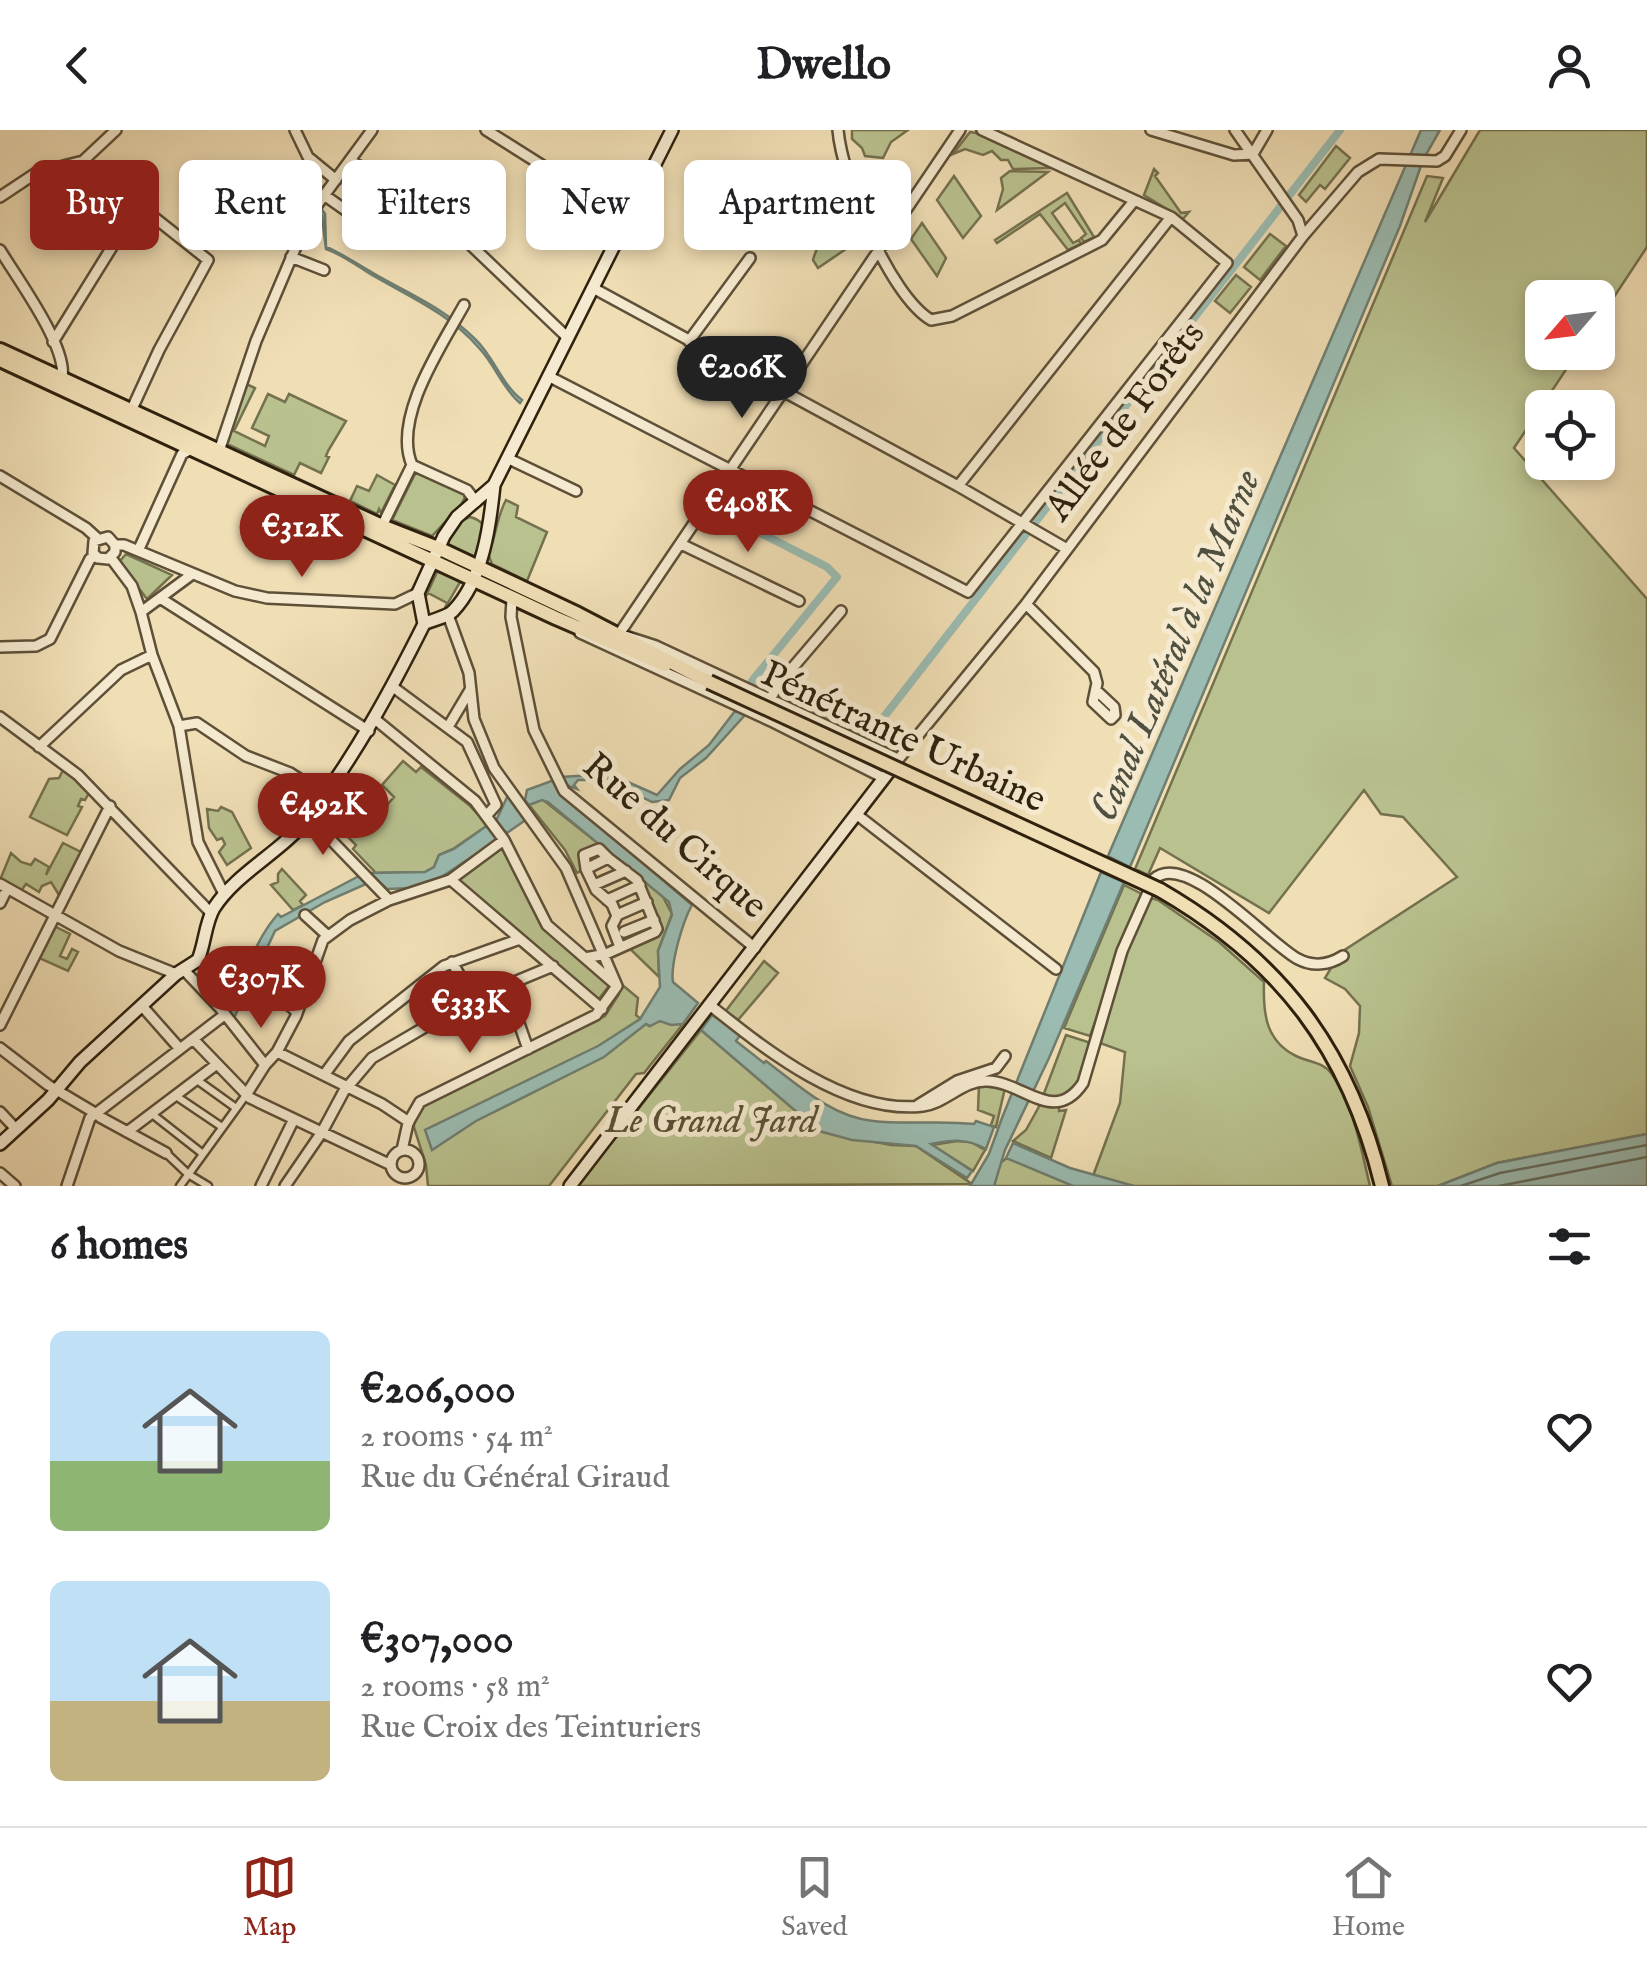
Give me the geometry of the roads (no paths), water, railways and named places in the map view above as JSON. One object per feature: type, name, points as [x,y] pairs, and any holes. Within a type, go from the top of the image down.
[{"type":"main road","points":[[657,160],[672,130]]},
{"type":"main road","points":[[0,1144],[142,1006],[198,960],[211,914],[224,894],[309,817],[373,725],[424,624],[419,597],[435,554],[451,524],[494,484],[611,250]]},
{"type":"main road","points":[[0,350],[382,526],[474,573],[620,634],[709,682]]},
{"type":"main road","points":[[0,360],[274,486],[435,554]]},
{"type":"main road","points":[[424,624],[446,616],[474,573],[489,537],[494,484]]},
{"type":"main road","points":[[476,502],[491,510]]},
{"type":"main road","points":[[474,573],[512,598],[709,682]]},
{"type":"main road","points":[[419,597],[432,614],[446,616]]},
{"type":"main road","name":"Pénétrante Urbaine","points":[[709,682],[1160,890],[1241,945],[1278,980],[1338,1063],[1355,1099],[1382,1186]]},
{"type":"main road","points":[[570,1186],[896,762]]},
{"type":"street","points":[[83,160],[116,130]]},
{"type":"street","points":[[295,130],[308,157],[336,180]]},
{"type":"street","points":[[350,160],[372,130]]},
{"type":"street","points":[[486,130],[534,160]]},
{"type":"street","points":[[838,130],[877,253],[914,310],[931,320],[952,316],[1102,240],[1134,201]]},
{"type":"street","points":[[896,762],[773,693],[620,634],[960,130]]},
{"type":"street","points":[[548,376],[968,592],[1227,263],[1170,217],[982,130]]},
{"type":"street","points":[[1151,130],[1234,155],[1253,154]]},
{"type":"street","points":[[1235,130],[1298,220],[1303,236]]},
{"type":"street","points":[[1253,154],[1268,130]]},
{"type":"street","name":"Allée de Forêts","points":[[896,762],[1026,604],[1303,236],[1365,166],[1379,159],[1428,163],[1445,156],[1461,130]]},
{"type":"street","points":[[322,199],[342,171]]},
{"type":"street","points":[[0,196],[30,176]]},
{"type":"street","points":[[958,486],[1170,217]]},
{"type":"street","points":[[132,410],[159,350],[208,260],[159,222]]},
{"type":"street","points":[[0,250],[53,342],[62,363],[62,378]]},
{"type":"street","points":[[53,342],[110,250]]},
{"type":"street","points":[[219,451],[256,341],[295,250]]},
{"type":"street","points":[[476,250],[568,338]]},
{"type":"street","points":[[291,257],[324,270]]},
{"type":"street","points":[[689,341],[750,258]]},
{"type":"street","points":[[592,288],[1067,549]]},
{"type":"street","points":[[382,526],[412,465],[407,450],[416,395],[464,305]]},
{"type":"street","points":[[138,552],[182,454],[192,448]]},
{"type":"street","points":[[507,458],[576,491]]},
{"type":"street","points":[[412,465],[467,490],[476,502]]},
{"type":"street","points":[[0,476],[97,538],[108,537],[116,545],[235,591],[267,598],[395,604],[419,597]]},
{"type":"street","points":[[97,538],[92,545],[96,556],[101,560],[111,558]]},
{"type":"street","points":[[681,544],[798,601]]},
{"type":"street","points":[[111,558],[116,545]]},
{"type":"street","points":[[0,647],[36,646],[50,639],[90,558],[96,556]]},
{"type":"street","points":[[111,558],[132,586],[142,612],[152,656],[179,726],[198,842],[224,894]]},
{"type":"street","points":[[142,612],[190,574]]},
{"type":"street","points":[[160,598],[373,725],[475,801],[504,840],[547,925],[617,986]]},
{"type":"street","name":"Rue du Cirque","points":[[512,598],[511,617],[534,730],[559,783],[755,948]]},
{"type":"street","points":[[1026,604],[1094,672],[1097,690]]},
{"type":"street","points":[[773,693],[841,611]]},
{"type":"street","points":[[446,616],[463,650],[474,719],[494,768],[566,868],[617,986]]},
{"type":"street","points":[[575,627],[591,640],[884,778]]},
{"type":"street","points":[[39,747],[121,670],[152,656]]},
{"type":"street","points":[[393,688],[467,742],[496,805],[486,816]]},
{"type":"street","points":[[448,727],[470,690]]},
{"type":"street","points":[[0,717],[78,775],[211,914]]},
{"type":"street","points":[[179,726],[197,724],[246,756],[290,772],[324,795]]},
{"type":"street","points":[[0,1026],[110,806]]},
{"type":"street","points":[[856,814],[1056,969]]},
{"type":"street","points":[[309,817],[389,900]]},
{"type":"street","points":[[180,1186],[278,1052],[328,936],[389,900],[450,880],[504,840]]},
{"type":"street","points":[[589,962],[620,947],[627,936],[654,932],[654,920],[640,885],[608,858],[586,868],[627,936]]},
{"type":"street","points":[[594,885],[626,870]]},
{"type":"street","points":[[711,1006],[820,1083],[877,1102],[916,1106],[942,1101],[980,1082],[1058,1102],[1074,1096],[1083,1082],[1122,951],[1154,878],[1160,873],[1174,872],[1191,879],[1242,912],[1299,960],[1323,964],[1343,956]]},
{"type":"street","points":[[450,880],[602,1009]]},
{"type":"street","points":[[607,900],[640,885]]},
{"type":"street","points":[[0,903],[4,887],[119,951],[180,972],[224,1015],[265,1065]]},
{"type":"street","points":[[620,947],[612,926],[617,916],[647,902]]},
{"type":"street","points":[[304,915],[328,936]]},
{"type":"street","points":[[324,1075],[350,1042],[420,983],[452,962],[520,939]]},
{"type":"street","points":[[452,962],[473,999]]},
{"type":"street","points":[[286,1186],[346,1089],[372,1058],[473,999],[552,966]]},
{"type":"street","points":[[256,976],[298,1012]]},
{"type":"street","points":[[506,986],[528,1049]]},
{"type":"street","points":[[402,1150],[409,1122],[420,1102],[602,1009],[617,986]]},
{"type":"street","points":[[142,1006],[180,1050]]},
{"type":"street","points":[[67,1186],[87,1121],[224,1015]]},
{"type":"street","points":[[193,1039],[246,1095],[390,1165],[396,1175],[414,1181],[417,1157],[410,1151],[395,1154],[390,1165]]},
{"type":"street","points":[[0,1048],[55,1089],[166,1154],[208,1186]]},
{"type":"street","points":[[278,1052],[409,1122]]},
{"type":"street","points":[[916,1106],[957,1081],[996,1068],[1005,1056]]},
{"type":"street","points":[[127,1132],[217,1064]]},
{"type":"street","points":[[196,1080],[236,1108]]},
{"type":"street","points":[[176,1096],[222,1127]]},
{"type":"street","points":[[0,1112],[16,1130]]},
{"type":"street","points":[[152,1114],[204,1154]]},
{"type":"street","points":[[261,1186],[294,1119]]},
{"type":"street","points":[[0,1173],[15,1186]]},
{"type":"street","points":[[389,1185],[396,1175]]},
{"type":"water","points":[[1421,130],[1440,130],[1423,160],[1400,226],[1130,867],[1108,856]]},
{"type":"water","points":[[322,210],[326,247],[451,318],[482,346],[522,400],[520,403],[485,355],[455,325],[326,249]]},
{"type":"water","points":[[735,711],[745,715],[706,758],[680,778],[669,800],[652,802],[607,780],[578,780],[574,785],[577,789],[566,785],[562,777],[610,774],[657,795],[709,745]]},
{"type":"water","points":[[554,780],[561,793],[692,905],[678,943],[673,982],[698,1003],[683,1024],[646,1024],[604,1057],[476,1121],[432,1150],[425,1130],[598,1046],[640,1019],[660,987],[658,951],[672,915],[669,902],[548,802],[529,805],[525,800],[527,790]]},
{"type":"water","points":[[508,795],[527,819],[507,833],[495,823]]},
{"type":"water","points":[[488,825],[496,838],[494,842],[434,882],[387,889],[369,873],[425,872],[434,867],[439,855]]},
{"type":"water","points":[[1101,872],[1124,882],[1005,1150],[994,1186],[970,1186],[989,1154]]},
{"type":"water","points":[[359,876],[366,884],[275,931],[234,1018],[223,1006],[278,914],[281,917]]},
{"type":"water","points":[[712,1015],[741,1034],[736,1041],[764,1063],[830,1107],[873,1121],[976,1121],[994,1127],[986,1149],[959,1141],[931,1144],[972,1171],[967,1178],[916,1146],[852,1140],[819,1131],[701,1030]]},
{"type":"water","points":[[1647,1134],[1647,1186],[1438,1186],[1497,1163]]},
{"type":"water","points":[[1013,1143],[1070,1168],[1134,1186],[1073,1186],[1006,1158]]},
{"type":"waterway","points":[[759,685],[863,734],[873,731],[1340,130]]},
{"type":"waterway","points":[[714,509],[827,567],[837,577],[752,681],[758,686]]},
{"type":"water label","name":"Canal Latéral à la Marne","points":[[1177,646]]},
{"type":"park label","name":"Le Grand Jard","points":[[711,1122]]}]
